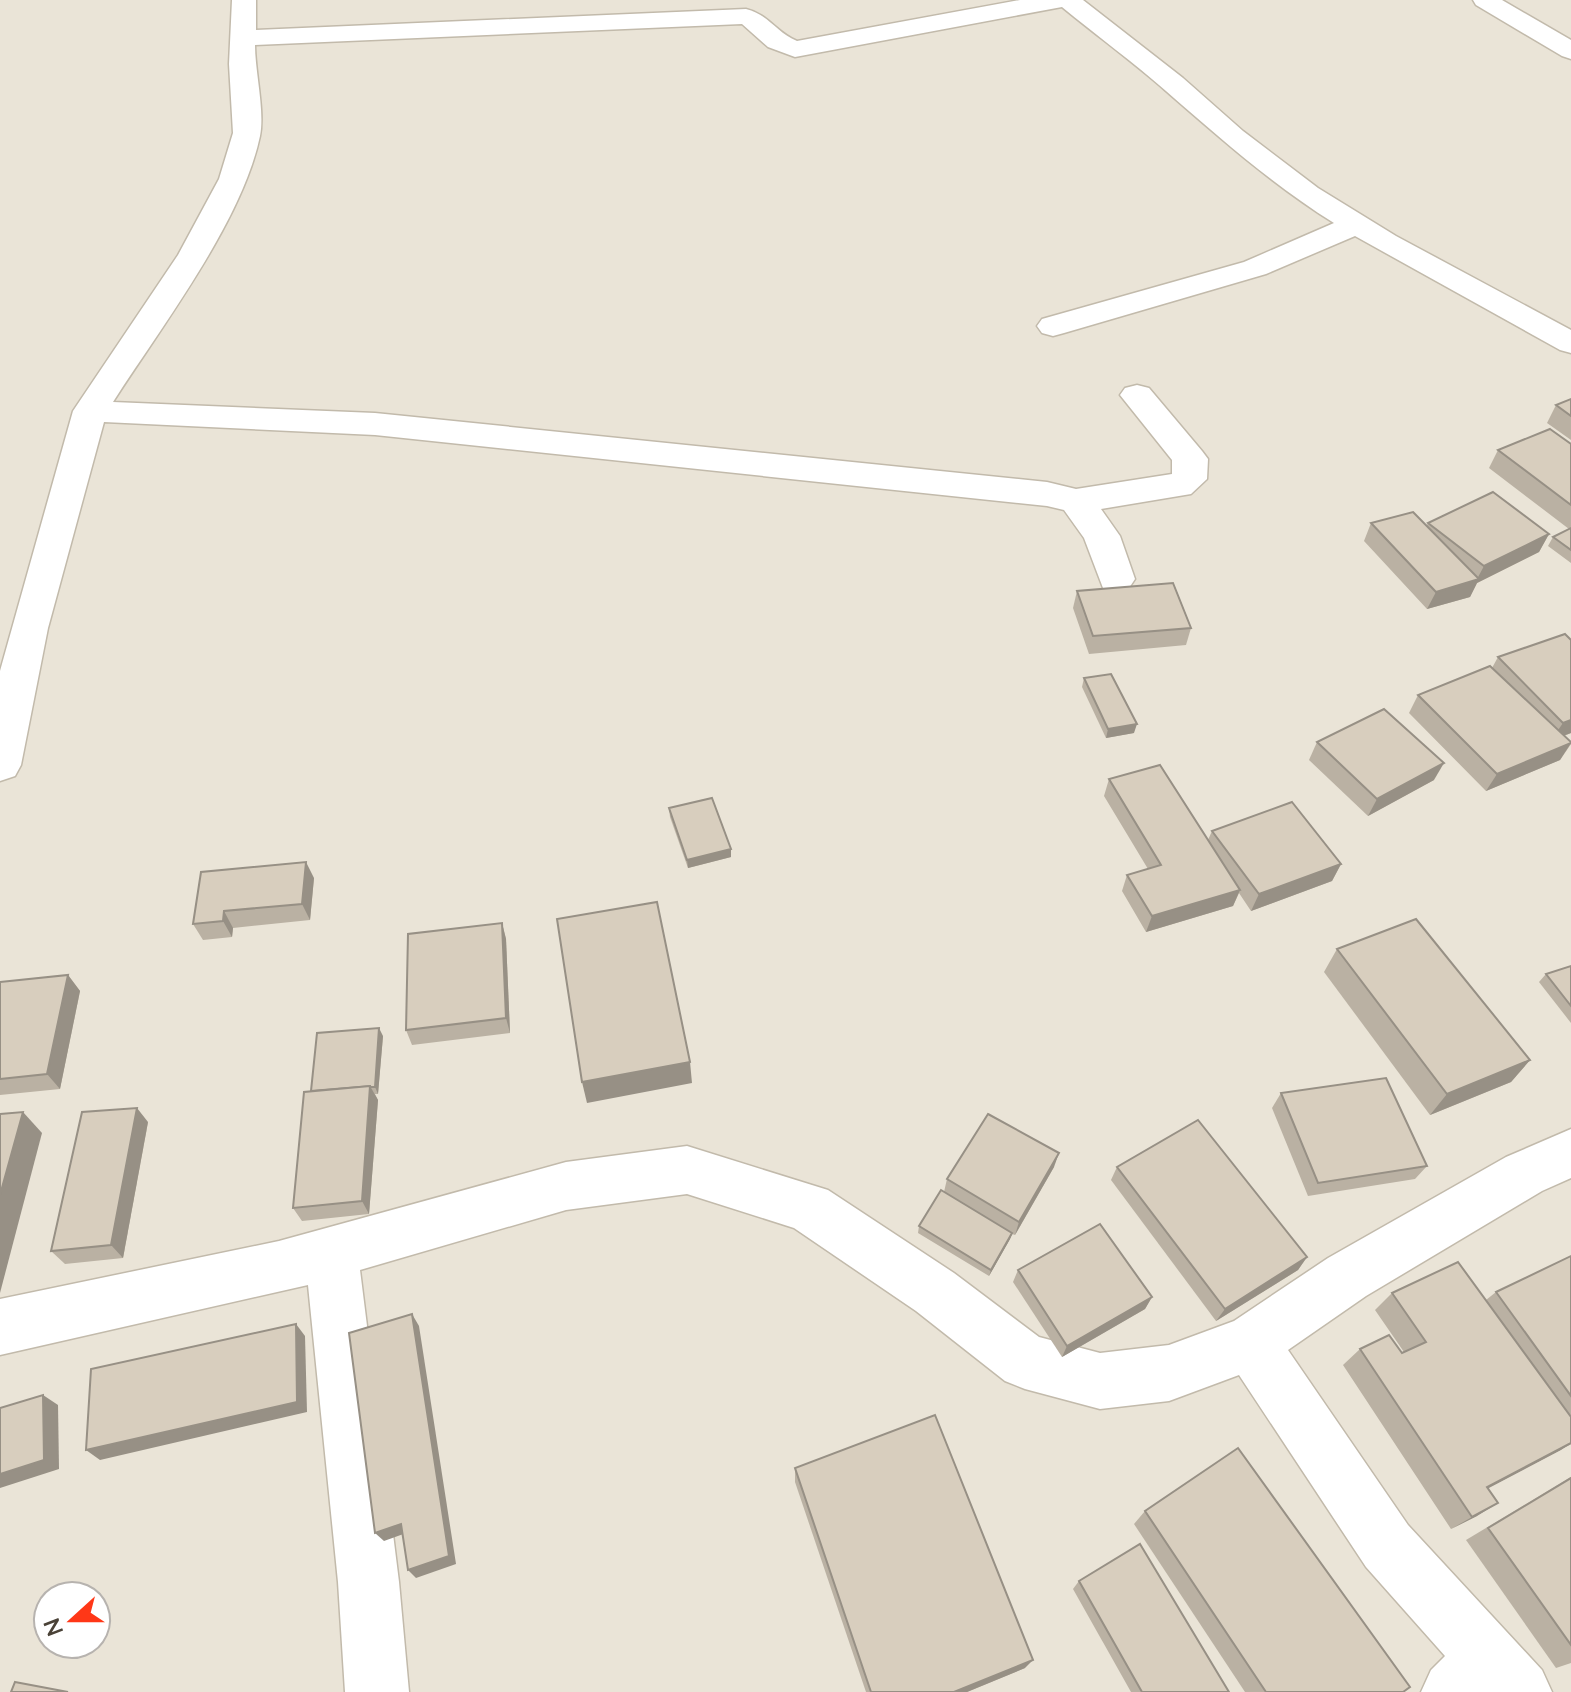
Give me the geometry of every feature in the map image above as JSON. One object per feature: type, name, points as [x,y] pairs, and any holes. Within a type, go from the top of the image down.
[{"type":"street","points":[[0,765],[29,628],[90,411],[193,255],[233,179],[247,133],[244,0]]},
{"type":"street","points":[[243,38],[746,16],[756,21],[777,42],[795,49],[1060,0]]},
{"type":"street","points":[[1068,0],[1174,84],[1233,137],[1308,194],[1571,343]]},
{"type":"street","points":[[1485,0],[1571,51]]},
{"type":"street","points":[[1053,326],[1255,268],[1357,224]]},
{"type":"street","points":[[90,411],[375,424],[1047,494],[1076,501],[1178,486],[1189,479],[1190,459],[1137,395]]},
{"type":"street","points":[[1076,501],[1102,536],[1116,579]]},
{"type":"street","points":[[0,1327],[279,1267],[566,1186],[687,1170],[809,1208],[935,1292],[1025,1361],[1100,1381],[1169,1373],[1250,1343],[1347,1277],[1524,1174],[1571,1153]]},
{"type":"street","points":[[332,1253],[338,1346],[373,1612],[377,1692]]},
{"type":"street","points":[[1250,1343],[1387,1546],[1488,1681]]},
{"type":"shaded area","points":[[0,0],[1571,0],[1571,1692],[0,1692]]},
{"type":"building","points":[[1571,399],[1571,416],[1556,405]]},
{"type":"building","points":[[1550,429],[1571,444],[1571,505],[1498,450]]},
{"type":"building","points":[[1493,492],[1549,534],[1484,566],[1428,523]]},
{"type":"building","points":[[1413,512],[1479,579],[1436,592],[1371,523]]},
{"type":"building","points":[[1571,528],[1571,550],[1553,537]]},
{"type":"building","points":[[1173,583],[1191,628],[1093,636],[1077,591]]},
{"type":"building","points":[[1565,634],[1571,640],[1571,720],[1563,723],[1498,657]]},
{"type":"building","points":[[1490,666],[1571,743],[1497,774],[1418,695]]},
{"type":"building","points":[[1111,674],[1137,724],[1108,729],[1084,678]]},
{"type":"building","points":[[1384,709],[1444,763],[1377,799],[1317,742]]},
{"type":"building","points":[[1160,765],[1240,890],[1152,916],[1127,875],[1161,865],[1109,779]]},
{"type":"building","points":[[712,798],[731,849],[687,860],[669,808]]},
{"type":"building","points":[[1292,802],[1341,864],[1259,894],[1212,831]]},
{"type":"building","points":[[306,862],[302,904],[224,911],[223,921],[193,924],[201,872]]},
{"type":"building","points":[[657,902],[690,1062],[582,1082],[557,919]]},
{"type":"building","points":[[1416,919],[1530,1060],[1447,1094],[1337,949]]},
{"type":"building","points":[[502,923],[506,1018],[406,1030],[408,934]]},
{"type":"building","points":[[1571,966],[1571,1006],[1546,974]]},
{"type":"building","points":[[68,975],[47,1074],[0,1079],[0,982]]},
{"type":"building","points":[[379,1028],[375,1087],[311,1091],[317,1033]]},
{"type":"building","points":[[1386,1078],[1427,1166],[1318,1183],[1281,1093]]},
{"type":"building","points":[[370,1086],[362,1201],[293,1208],[304,1092]]},
{"type":"building","points":[[137,1108],[111,1245],[51,1251],[82,1112]]},
{"type":"building","points":[[23,1112],[0,1195],[0,1114]]},
{"type":"building","points":[[988,1114],[1059,1153],[1019,1222],[947,1179]]},
{"type":"building","points":[[1198,1120],[1307,1257],[1225,1309],[1117,1167]]},
{"type":"building","points":[[941,1190],[1012,1233],[991,1270],[919,1226]]},
{"type":"building","points":[[1100,1224],[1152,1297],[1067,1346],[1018,1270]]},
{"type":"building","points":[[1571,1256],[1571,1396],[1496,1292]]},
{"type":"building","points":[[1458,1262],[1571,1417],[1571,1443],[1487,1487],[1498,1503],[1472,1517],[1360,1349],[1389,1335],[1402,1353],[1426,1342],[1392,1293]]},
{"type":"building","points":[[412,1314],[449,1556],[408,1570],[401,1524],[375,1533],[349,1333]]},
{"type":"building","points":[[296,1324],[297,1402],[86,1450],[91,1369]]},
{"type":"building","points":[[43,1395],[44,1460],[0,1474],[0,1408]]},
{"type":"building","points":[[935,1415],[1033,1660],[954,1692],[871,1692],[795,1468]]},
{"type":"building","points":[[1238,1448],[1410,1687],[1403,1692],[1266,1692],[1145,1511]]},
{"type":"building","points":[[1571,1478],[1571,1645],[1488,1528]]},
{"type":"building","points":[[1140,1544],[1229,1692],[1142,1692],[1079,1581]]},
{"type":"building","points":[[15,1682],[68,1692],[11,1692]]}]
